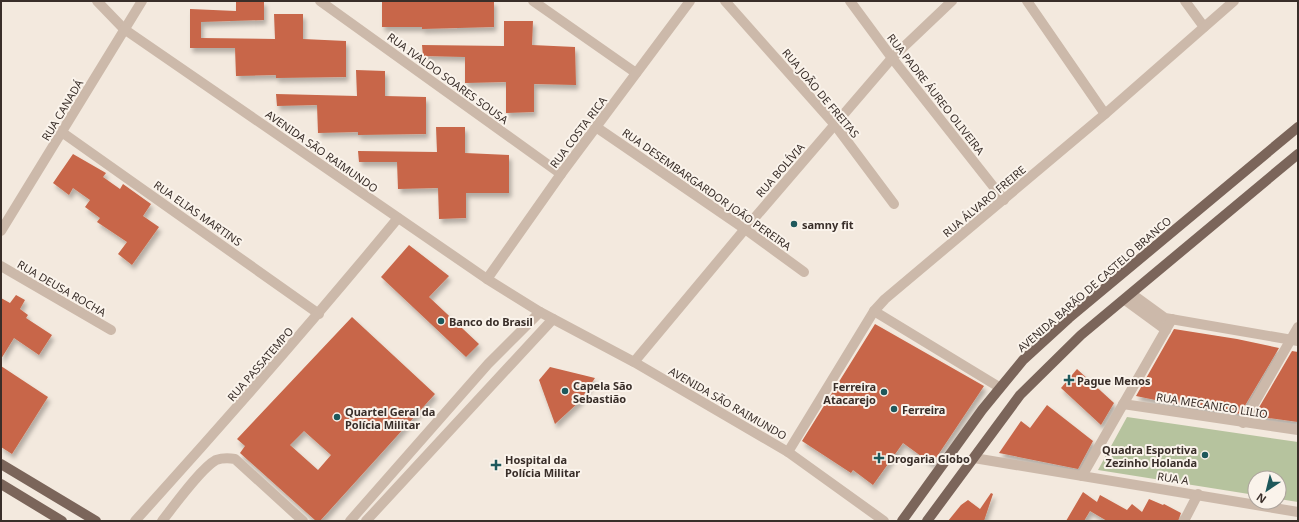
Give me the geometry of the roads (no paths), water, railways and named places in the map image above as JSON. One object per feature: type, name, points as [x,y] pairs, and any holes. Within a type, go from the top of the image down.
[{"type":"main road","name":"AVENIDA BARÃO DE CASTELO BRANCO","points":[[902,521],[999,387],[1023,360],[1069,318],[1298,126]]},
{"type":"main road","points":[[927,521],[1020,395],[1036,378],[1081,335],[1298,154]]},
{"type":"main road","points":[[1,464],[96,521]]},
{"type":"main road","points":[[1,484],[62,521]]},
{"type":"street","name":"AVENIDA SÃO RAIMUNDO","points":[[97,1],[124,28],[487,279],[540,312],[634,362],[788,452],[884,521]]},
{"type":"street","name":"RUA CANADÁ","points":[[1,232],[63,133],[124,28],[142,1]]},
{"type":"street","name":"RUA IVALDO SOARES SOUSA","points":[[320,1],[561,174]]},
{"type":"street","points":[[534,1],[636,73]]},
{"type":"street","name":"RUA COSTA RICA","points":[[487,279],[561,174],[690,1]]},
{"type":"street","name":"RUA JOÃO DE FREITAS","points":[[725,1],[835,125],[894,204]]},
{"type":"street","name":"RUA PADRE ÁUREO OLIVEIRA","points":[[850,1],[892,58],[1004,200]]},
{"type":"street","name":"RUA BOLÍVIA","points":[[634,362],[745,229],[892,58],[952,1]]},
{"type":"street","points":[[1027,1],[1105,114]]},
{"type":"street","points":[[1185,1],[1204,27]]},
{"type":"street","name":"RUA ÁLVARO FREIRE","points":[[788,452],[874,311],[885,299],[1105,114],[1234,1]]},
{"type":"street","name":"RUA DESEMBARGARDOR JOÃO PEREIRA","points":[[596,127],[745,229],[804,272]]},
{"type":"street","name":"RUA ELIAS MARTINS","points":[[63,133],[319,314]]},
{"type":"street","name":"RUA PASSATEMPO","points":[[135,521],[319,314],[398,218]]},
{"type":"street","name":"RUA DEUSA ROCHA","points":[[1,266],[111,330]]},
{"type":"street","points":[[1128,297],[1169,318],[1294,340]]},
{"type":"street","points":[[1128,297],[1166,330]]},
{"type":"street","points":[[874,311],[999,387]]},
{"type":"street","points":[[350,521],[488,364],[540,312]]},
{"type":"street","points":[[1082,476],[1166,330],[1169,318]]},
{"type":"street","points":[[366,521],[553,319]]},
{"type":"street","points":[[1243,423],[1294,340],[1298,327]]},
{"type":"street","name":"RUA MECANICO LILIO","points":[[1123,404],[1298,430]]},
{"type":"street","points":[[162,521],[191,484],[217,460],[227,458],[235,459],[303,521]]},
{"type":"street","name":"RUA A","points":[[974,458],[1198,494],[1298,512]]},
{"type":"street","points":[[177,475],[191,484]]},
{"type":"street","points":[[1184,521],[1198,494]]},
{"type":"place","name":"samny fit","points":[[794,224]]},
{"type":"place","name":"Banco do Brasil","points":[[441,321]]},
{"type":"place","name":"Pague Menos","points":[[1069,380]]},
{"type":"place","name":"Capela São Sebastião","points":[[565,391]]},
{"type":"place","name":"Ferreira Atacarejo","points":[[884,392]]},
{"type":"place","name":"Ferreira","points":[[894,409]]},
{"type":"place","name":"Quartel Geral da Polícia Militar","points":[[337,417]]},
{"type":"place","name":"Quadra Esportiva Zezinho Holanda","points":[[1205,455]]},
{"type":"place","name":"Drogaria Globo","points":[[879,458]]},
{"type":"place","name":"Hospital da Polícia Militar","points":[[496,465]]}]
